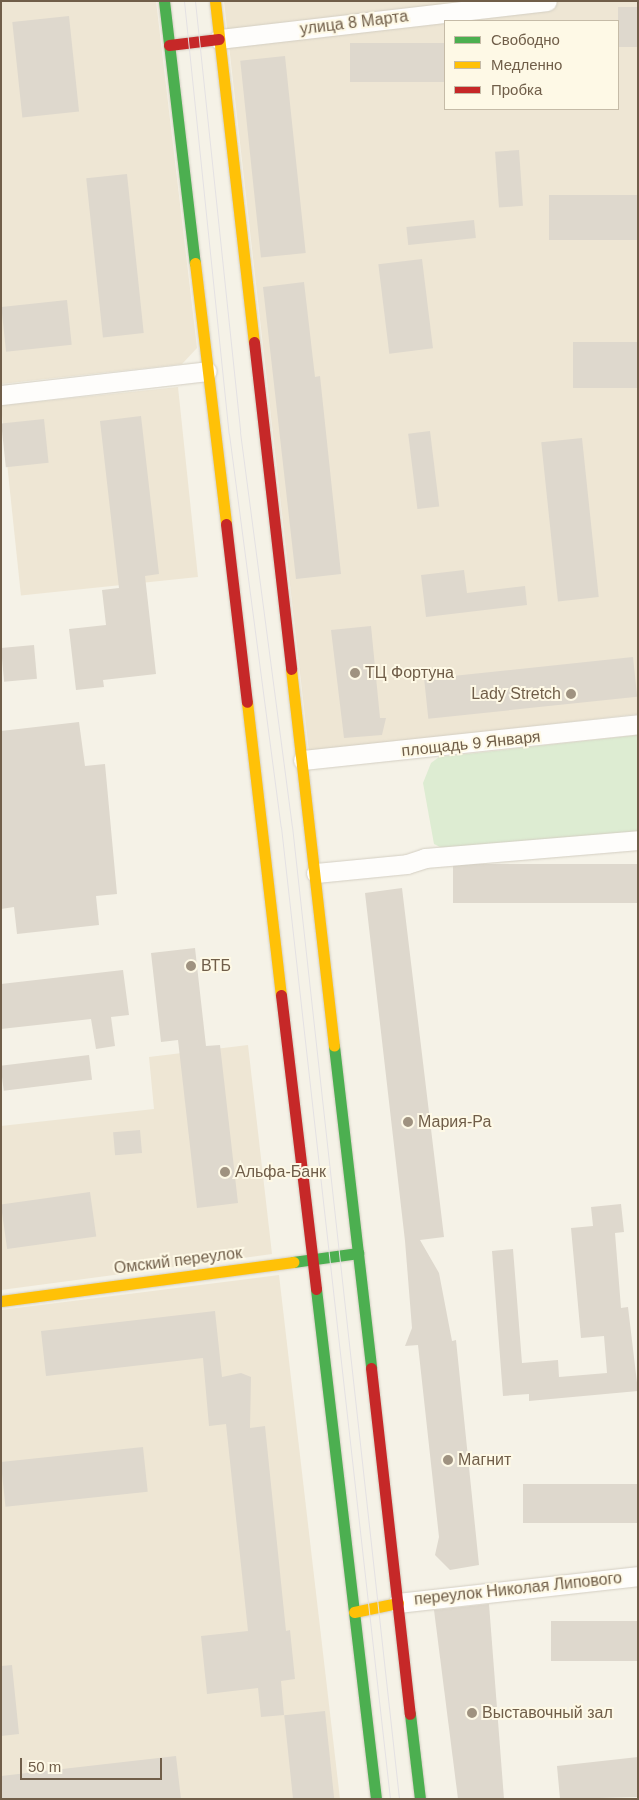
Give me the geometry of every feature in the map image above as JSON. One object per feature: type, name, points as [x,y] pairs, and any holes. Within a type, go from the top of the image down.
[{"type":"main road","points":[[164,1],[376,1799]]},
{"type":"main road","points":[[215,1],[316,873],[420,1799]]},
{"type":"main road","points":[[169,45],[219,39]]},
{"type":"main road","name":"Омский переулок","points":[[1,1301],[358,1253]]},
{"type":"main road","points":[[354,1612],[398,1603]]},
{"type":"street","name":"улица 8 Марта","points":[[219,39],[548,1]]},
{"type":"street","points":[[1,395],[207,371]]},
{"type":"street","name":"площадь 9 Января","points":[[303,760],[638,724]]},
{"type":"street","points":[[316,873],[407,864],[425,858],[638,840]]},
{"type":"street","name":"переулок Николая Липового","points":[[398,1603],[638,1576]]},
{"type":"shaded area","points":[[1,1],[156,1],[197,348],[182,364],[1,384]]},
{"type":"shaded area","points":[[224,1],[638,1],[638,714],[309,752]]},
{"type":"shaded area","points":[[178,387],[198,577],[21,596],[1,406]]},
{"type":"shaded area","points":[[248,1045],[272,1254],[1,1290],[1,1126],[154,1109],[149,1057]]},
{"type":"shaded area","points":[[279,1275],[340,1799],[1,1799],[1,1310]]},
{"type":"green space","points":[[638,735],[638,831],[450,852],[434,844],[423,783],[431,763],[439,757]]},
{"type":"building","points":[[618,7],[638,7],[638,47],[619,47]]},
{"type":"building","points":[[69,16],[79,111],[22,117],[12,22]]},
{"type":"building","points":[[350,43],[444,43],[444,82],[350,82]]},
{"type":"building","points":[[285,56],[306,253],[261,258],[240,61]]},
{"type":"building","points":[[519,150],[523,206],[499,208],[495,152]]},
{"type":"building","points":[[127,174],[144,333],[103,337],[86,178]]},
{"type":"building","points":[[549,195],[638,195],[638,240],[549,240]]},
{"type":"building","points":[[474,220],[476,238],[408,245],[406,227]]},
{"type":"building","points":[[422,259],[433,348],[389,354],[378,264]]},
{"type":"building","points":[[304,282],[315,377],[320,376],[341,574],[296,579],[263,287]]},
{"type":"building","points":[[67,300],[72,345],[6,352],[1,307]]},
{"type":"building","points":[[573,342],[638,342],[638,388],[573,388]]},
{"type":"building","points":[[141,416],[159,574],[145,576],[156,674],[103,680],[104,687],[76,690],[69,629],[106,625],[102,590],[119,588],[100,421]]},
{"type":"building","points":[[44,419],[49,463],[6,467],[1,423]]},
{"type":"building","points":[[430,431],[439,506],[417,509],[408,434]]},
{"type":"building","points":[[582,438],[599,597],[558,601],[541,442]]},
{"type":"building","points":[[464,570],[467,593],[525,586],[527,605],[426,617],[421,575]]},
{"type":"building","name":"ТЦ Фортуна","points":[[371,626],[380,718],[386,718],[382,735],[344,738],[331,630]]},
{"type":"building","points":[[34,645],[37,679],[4,682],[1,648]]},
{"type":"building","points":[[633,657],[637,697],[428,719],[424,679]]},
{"type":"building","points":[[79,722],[85,766],[105,764],[117,894],[96,896],[99,925],[17,934],[14,907],[1,909],[1,731]]},
{"type":"building","points":[[453,864],[638,864],[638,903],[453,903]]},
{"type":"building","points":[[402,888],[444,1237],[420,1240],[439,1273],[452,1341],[456,1340],[479,1565],[450,1570],[435,1555],[439,1537],[418,1345],[405,1346],[412,1328],[405,1241],[365,893]]},
{"type":"building","points":[[195,948],[206,1046],[220,1045],[238,1203],[197,1208],[178,1040],[161,1042],[151,953]]},
{"type":"building","points":[[123,970],[129,1015],[111,1017],[115,1046],[96,1049],[91,1019],[1,1029],[1,984]]},
{"type":"building","points":[[89,1055],[92,1080],[4,1091],[1,1066]]},
{"type":"building","points":[[140,1130],[142,1153],[115,1155],[113,1132]]},
{"type":"building","points":[[90,1192],[96,1237],[7,1249],[1,1205]]},
{"type":"building","points":[[621,1204],[624,1232],[615,1233],[621,1308],[628,1307],[638,1391],[529,1401],[529,1394],[503,1396],[492,1251],[513,1249],[522,1363],[558,1360],[559,1377],[607,1373],[604,1336],[581,1338],[571,1228],[593,1226],[591,1207]]},
{"type":"building","points":[[215,1311],[222,1377],[241,1373],[251,1377],[250,1428],[265,1426],[286,1631],[290,1630],[295,1679],[281,1681],[284,1715],[261,1717],[258,1688],[207,1694],[201,1636],[248,1631],[226,1424],[209,1426],[203,1358],[46,1376],[41,1331]]},
{"type":"building","points":[[143,1447],[148,1492],[5,1507],[1,1462]]},
{"type":"building","points":[[523,1484],[638,1484],[638,1523],[523,1523]]},
{"type":"building","points":[[489,1604],[504,1799],[458,1799],[434,1610]]},
{"type":"building","points":[[551,1621],[638,1621],[638,1661],[551,1661]]},
{"type":"building","points":[[12,1665],[19,1734],[1,1736],[1,1666]]},
{"type":"building","points":[[325,1711],[334,1799],[293,1799],[284,1715]]},
{"type":"building","points":[[176,1756],[181,1799],[1,1799],[1,1776]]},
{"type":"building","points":[[638,1757],[638,1797],[560,1799],[557,1766]]},
{"type":"tram line","points":[[184,1],[229,434],[281,827],[390,1799]]},
{"type":"tram line","points":[[195,1],[240,432],[292,826],[399,1799]]},
{"type":"traffic: fast","points":[[164,1],[195,263]]},
{"type":"traffic: fast","points":[[334,1046],[371,1368]]},
{"type":"traffic: fast","points":[[293,1262],[358,1253]]},
{"type":"traffic: fast","points":[[316,1289],[376,1799]]},
{"type":"traffic: fast","points":[[410,1714],[420,1799]]},
{"type":"traffic: slow","points":[[215,1],[254,342]]},
{"type":"traffic: slow","points":[[195,263],[226,524]]},
{"type":"traffic: slow","points":[[291,669],[334,1046]]},
{"type":"traffic: slow","points":[[247,702],[281,995]]},
{"type":"traffic: slow","points":[[1,1301],[293,1262]]},
{"type":"traffic: slow","points":[[354,1612],[398,1603]]},
{"type":"traffic: jam","points":[[169,45],[219,39]]},
{"type":"traffic: jam","points":[[254,342],[291,669]]},
{"type":"traffic: jam","points":[[226,524],[247,702]]},
{"type":"traffic: jam","points":[[281,995],[316,1289]]},
{"type":"traffic: jam","points":[[371,1368],[410,1714]]},
{"type":"place","name":"ТЦ Фортуна","points":[[355,673]]},
{"type":"place","name":"Lady Stretch","points":[[571,694]]},
{"type":"place","name":"ВТБ","points":[[191,966]]},
{"type":"place","name":"Мария-Ра","points":[[408,1122]]},
{"type":"place","name":"Альфа-Банк","points":[[225,1172]]},
{"type":"place","name":"Магнит","points":[[448,1460]]},
{"type":"place","name":"Выставочный зал","points":[[472,1713]]}]
